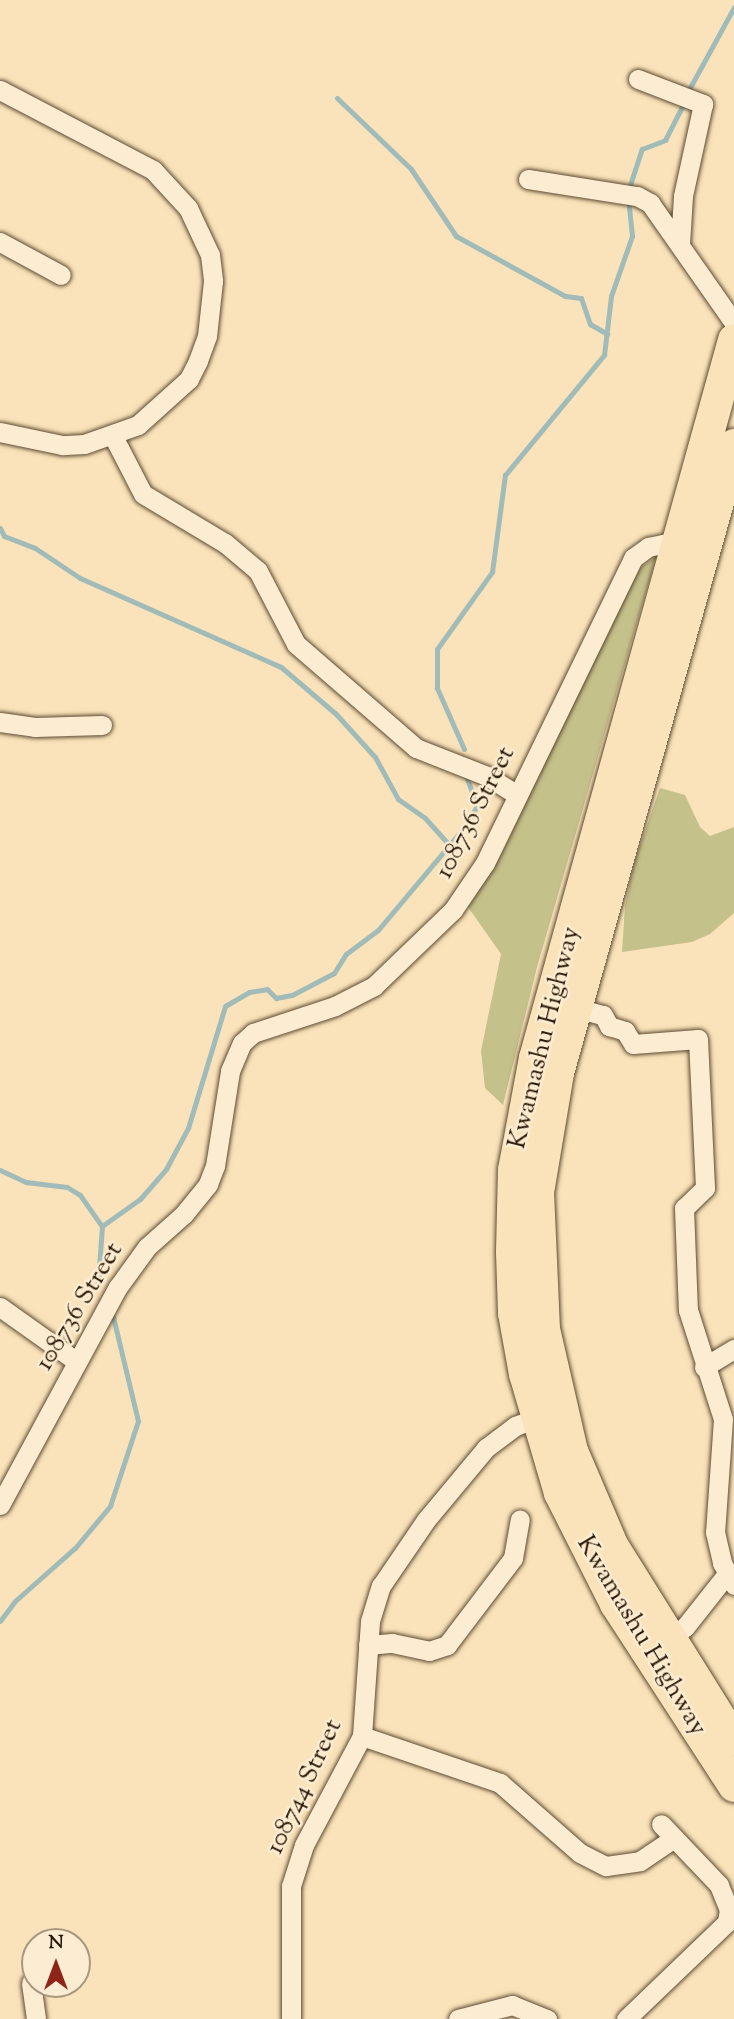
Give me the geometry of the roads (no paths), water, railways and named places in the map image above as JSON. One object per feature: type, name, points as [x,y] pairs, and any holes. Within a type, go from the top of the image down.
[{"type":"main road","name":"Kwamashu Highway","points":[[548,1414],[539,1284],[538,1192],[549,1118],[695,537],[734,340]]},
{"type":"main road","name":"Kwamashu Highway","points":[[734,445],[695,537],[520,1124],[512,1208],[514,1313],[548,1414],[572,1451],[658,1648],[734,1786]]},
{"type":"main road","name":"Kwamashu Highway","points":[[658,1648],[734,1740]]},
{"type":"street","points":[[638,79],[703,104],[683,197],[680,244]]},
{"type":"street","points":[[0,90],[153,170],[188,208],[210,256],[212,307],[207,336],[189,379],[138,425],[113,436],[62,445],[37,443],[0,432]]},
{"type":"street","points":[[528,179],[637,196],[661,213],[734,323]]},
{"type":"street","points":[[0,242],[61,275]]},
{"type":"street","points":[[113,436],[143,494],[249,561],[268,584],[296,644],[373,706],[416,748],[487,776],[517,795]]},
{"type":"street","name":"108736 Street","points":[[0,1505],[76,1361],[131,1267],[208,1185],[215,1166],[230,1071],[242,1044],[270,1026],[354,998],[392,971],[453,910],[471,887],[633,558],[648,547],[695,537]]},
{"type":"street","points":[[0,722],[35,727],[102,725]]},
{"type":"street","points":[[576,1008],[603,1015],[609,1026],[625,1031],[634,1044],[698,1040],[705,1188],[684,1208],[688,1310],[704,1367],[723,1419],[715,1532],[730,1580],[658,1648]]},
{"type":"street","points":[[0,1307],[76,1361]]},
{"type":"street","points":[[704,1367],[734,1349]]},
{"type":"street","name":"108744 Street","points":[[291,2019],[288,1942],[296,1865],[362,1736],[367,1707],[368,1645],[373,1604],[396,1561],[486,1448],[515,1426],[548,1414]]},
{"type":"street","points":[[368,1645],[392,1643],[429,1651],[447,1645],[513,1558],[520,1520]]},
{"type":"street","points":[[362,1736],[500,1783],[580,1853],[606,1866],[640,1861],[667,1831],[719,1885],[729,1910],[727,1922],[626,2019]]},
{"type":"street","points":[[33,1998],[36,2019]]},
{"type":"street","points":[[458,2019],[512,2005],[547,2019]]},
{"type":"waterway","points":[[687,93],[734,7]]},
{"type":"waterway","points":[[337,98],[411,169],[456,236],[565,296],[581,298],[590,324],[607,334]]},
{"type":"waterway","points":[[630,185],[642,149],[665,140],[683,105]]},
{"type":"waterway","points":[[464,749],[437,688],[437,649],[492,572],[505,475],[604,355],[611,296],[632,236],[628,198]]},
{"type":"waterway","points":[[0,528],[4,536],[35,548],[80,578],[281,667],[336,714],[375,757],[398,799],[425,818],[450,846]]},
{"type":"waterway","points":[[102,1226],[140,1199],[166,1169],[188,1128],[225,1006],[249,992],[267,989],[276,998],[292,995],[334,973],[346,954],[378,930],[462,830],[477,806],[466,775]]},
{"type":"waterway","points":[[0,1170],[26,1182],[67,1187],[80,1195],[102,1226],[98,1282]]},
{"type":"waterway","points":[[0,1621],[15,1601],[75,1548],[110,1506],[138,1421],[113,1317]]}]
